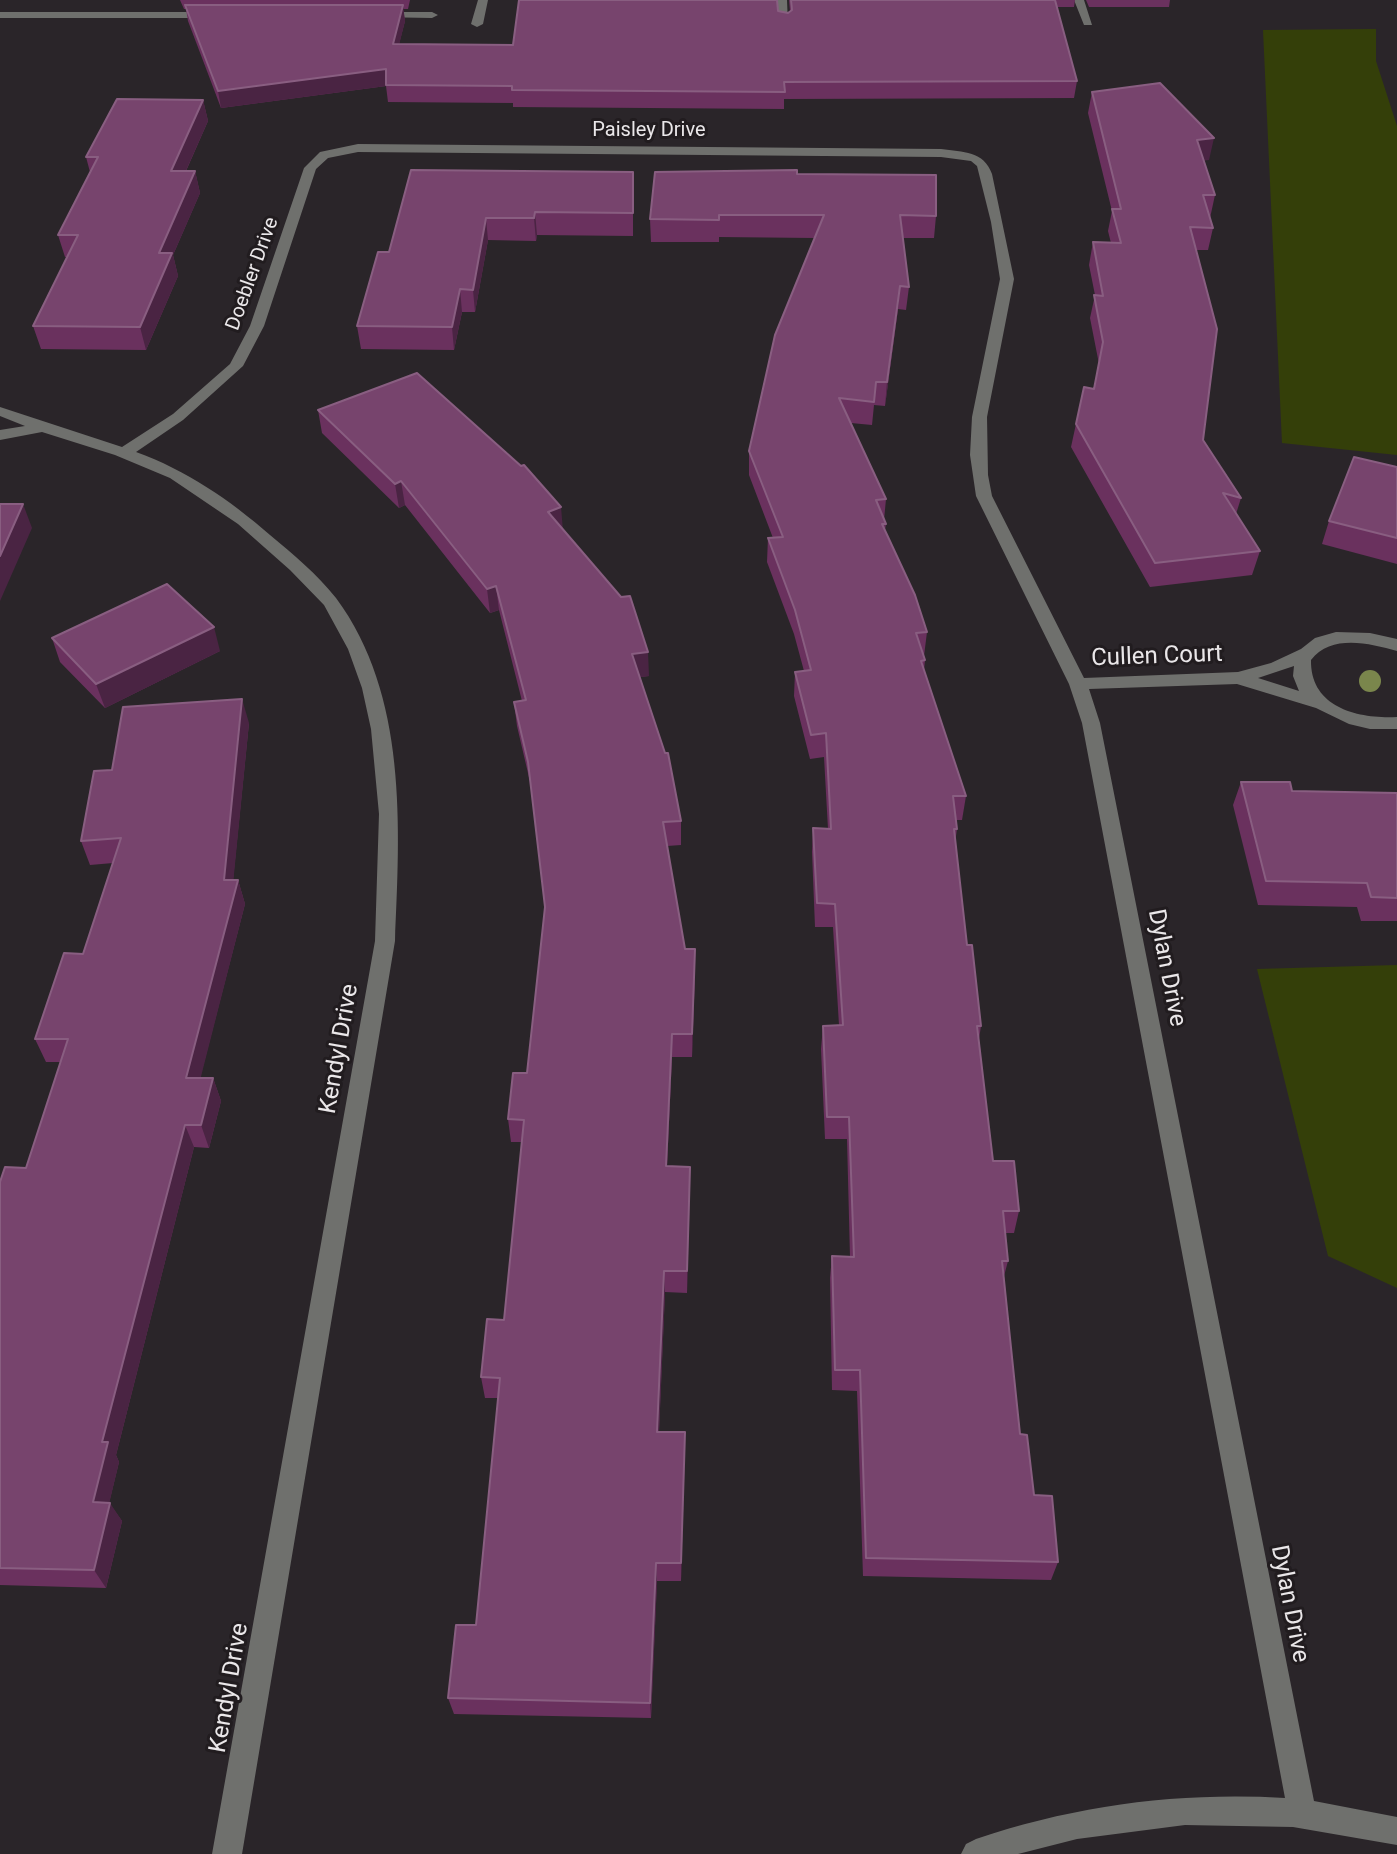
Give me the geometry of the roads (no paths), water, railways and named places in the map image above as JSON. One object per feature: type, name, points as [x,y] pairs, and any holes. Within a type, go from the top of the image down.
[{"type":"street","points":[[477,24],[483,0]]},
{"type":"street","points":[[782,0],[784,24]]},
{"type":"street","points":[[1079,0],[1088,23]]},
{"type":"street","points":[[0,15],[227,15]]},
{"type":"street","points":[[369,15],[432,15]]},
{"type":"street","name":"Paisley Drive","points":[[324,155],[374,148],[941,153],[975,158]]},
{"type":"street","name":"Doebler Drive","points":[[125,452],[178,417],[236,366],[257,326],[310,168],[324,155]]},
{"type":"street","name":"Dylan Drive","points":[[975,158],[986,172],[1007,277],[980,407],[975,439],[977,467],[984,496],[1078,684],[1091,723],[1302,1812]]},
{"type":"street","name":"Kendyl Drive","points":[[0,411],[38,428],[93,440],[125,452],[201,489],[230,508],[287,558],[335,610],[367,671],[384,744],[388,859],[385,941],[227,1854]]},
{"type":"street","name":"Kendyl Drive","points":[[0,435],[38,428]]},
{"type":"street","name":"Cullen Court","points":[[1078,684],[1238,678],[1277,667],[1321,642],[1339,637],[1360,636],[1397,645]]},
{"type":"street","points":[[1308,652],[1302,664],[1302,678],[1311,693],[1326,706]]},
{"type":"street","name":"Cullen Court","points":[[1238,678],[1369,723],[1397,723]]},
{"type":"street","points":[[976,1854],[1016,1838],[1105,1819],[1207,1811],[1302,1812],[1397,1831]]}]
